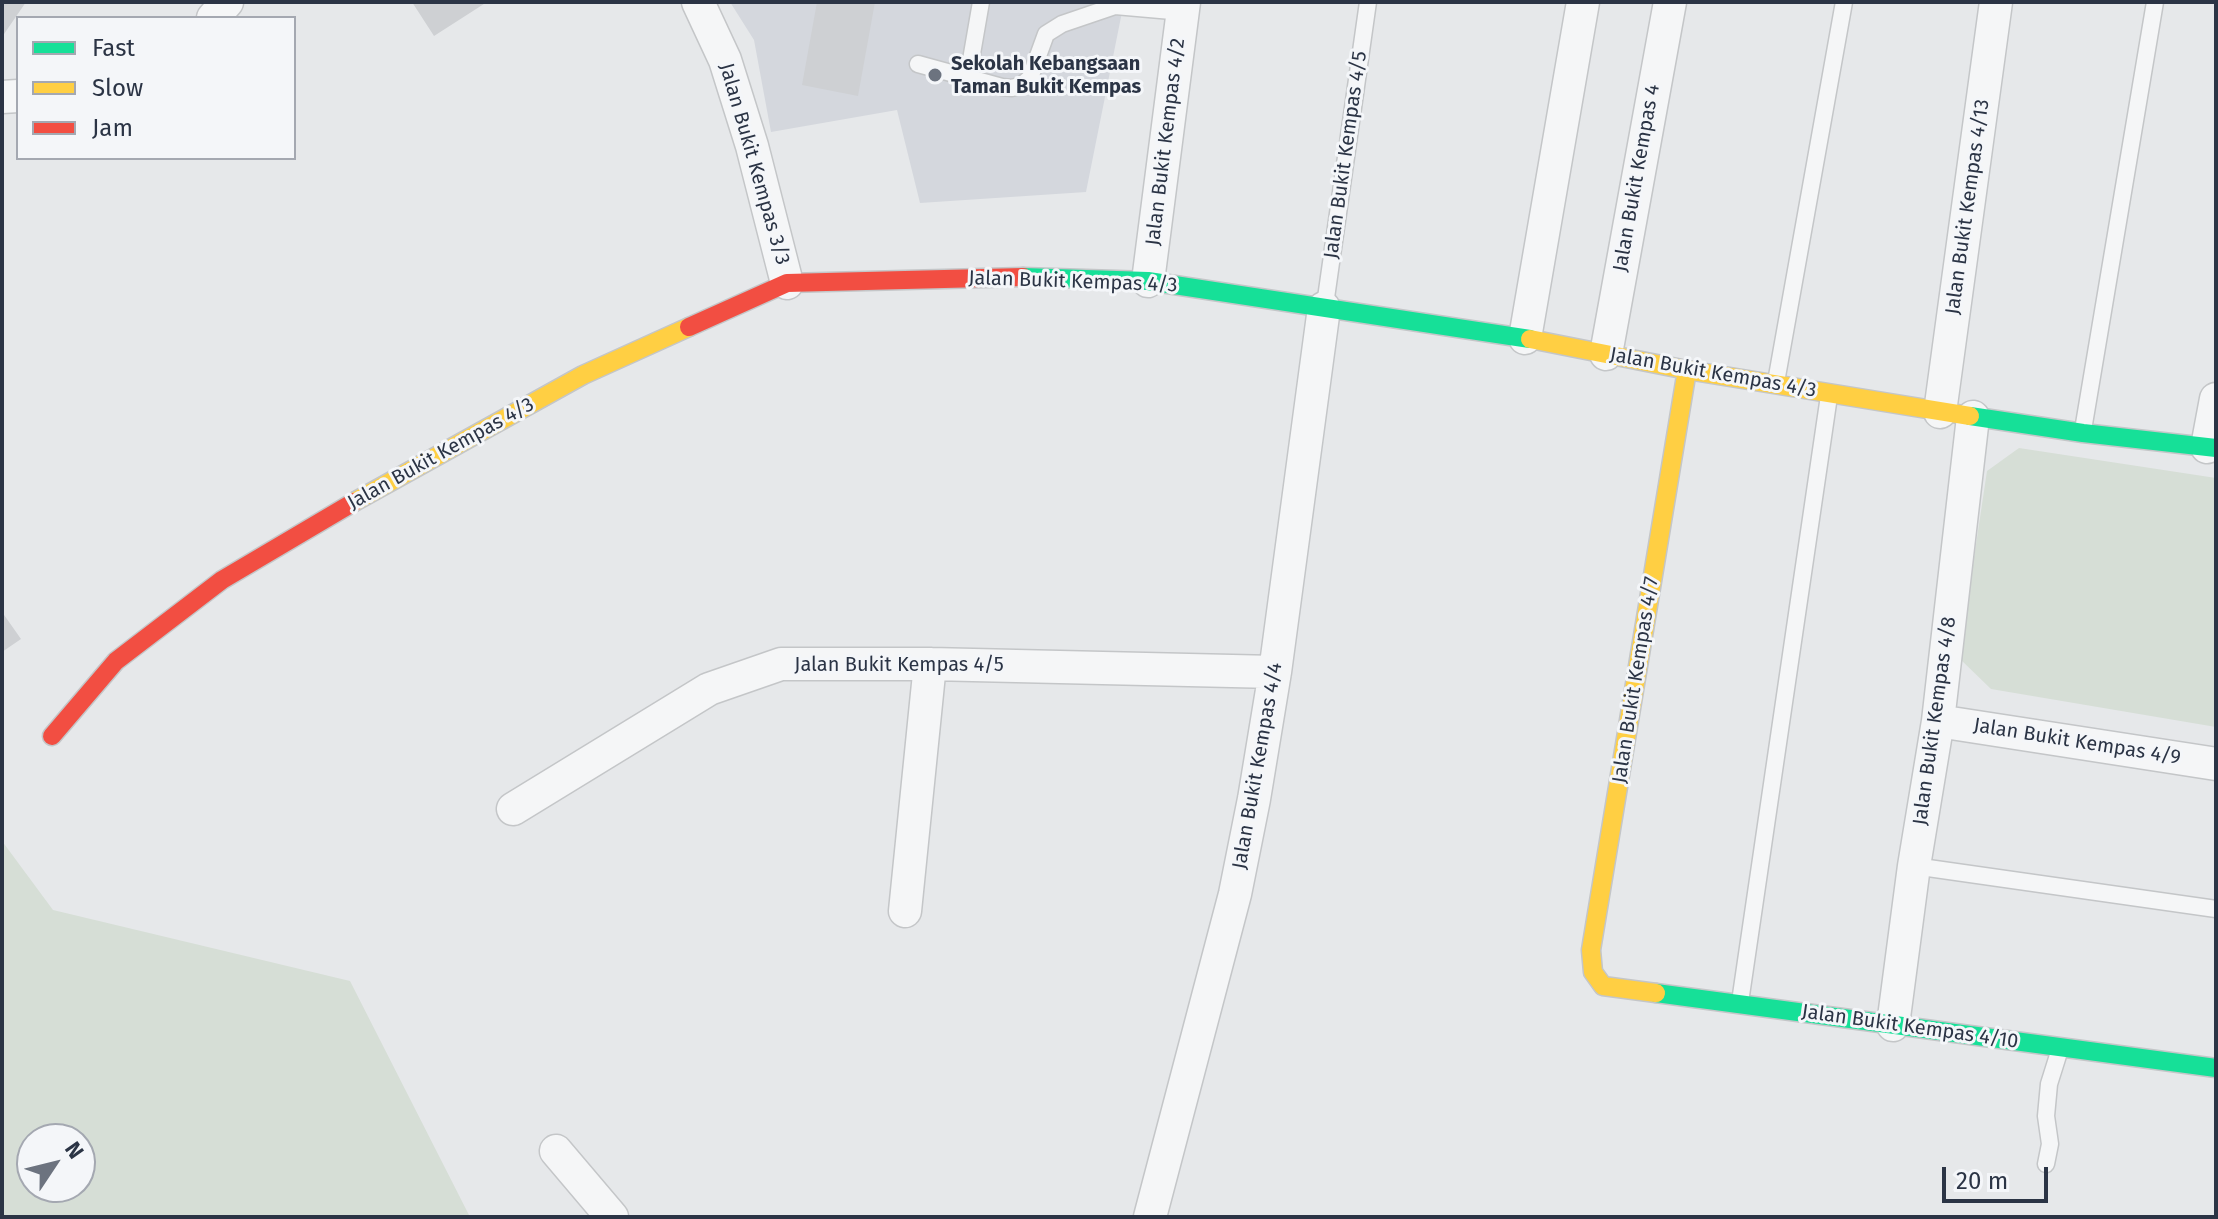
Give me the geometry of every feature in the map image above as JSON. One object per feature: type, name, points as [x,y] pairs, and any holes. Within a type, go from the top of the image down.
[{"type":"street","name":"Jalan Bukit Kempas 3/3","points":[[698,2],[725,60],[752,146],[787,283]]},
{"type":"street","points":[[1525,338],[1583,2]]},
{"type":"street","name":"Jalan Bukit Kempas 4","points":[[1606,354],[1670,2]]},
{"type":"street","name":"Jalan Bukit Kempas 4/13","points":[[1940,412],[1996,2]]},
{"type":"street","name":"Jalan Bukit Kempas 4/2","points":[[1148,281],[1183,7]]},
{"type":"street","name":"Jalan Bukit Kempas 4/3","points":[[52,736],[116,661],[222,580],[380,487],[583,375],[787,283],[1004,276],[1148,281],[1525,338],[1687,370],[1940,412],[2083,433],[2211,447]]},
{"type":"street","name":"Jalan Bukit Kempas 4/4","points":[[1150,1217],[1235,894],[1254,799],[1275,672],[1324,308]]},
{"type":"street","name":"Jalan Bukit Kempas 4/7","points":[[1603,986],[1593,972],[1591,950],[1687,370]]},
{"type":"street","points":[[2211,447],[2216,399]]},
{"type":"street","name":"Jalan Bukit Kempas 4/8","points":[[1893,1025],[1914,866],[1938,721],[1973,417]]},
{"type":"street","name":"Jalan Bukit Kempas 4/5","points":[[513,809],[709,689],[781,664],[930,664],[1275,672]]},
{"type":"street","points":[[905,911],[930,664]]},
{"type":"street","name":"Jalan Bukit Kempas 4/9","points":[[1938,721],[2216,764]]},
{"type":"street","name":"Jalan Bukit Kempas 4/10","points":[[1603,986],[2216,1068]]},
{"type":"street","points":[[556,1151],[612,1217]]},
{"type":"lane","points":[[968,77],[981,2]]},
{"type":"lane","name":"Jalan Bukit Kempas 4/5","points":[[1324,308],[1368,2]]},
{"type":"lane","points":[[1775,385],[1844,2]]},
{"type":"lane","points":[[2083,433],[2155,2]]},
{"type":"lane","points":[[918,64],[1012,88],[1030,78],[1046,34],[1053,27],[1115,6],[1183,7]]},
{"type":"lane","points":[[1740,1005],[1829,394]]},
{"type":"lane","points":[[1914,866],[2216,909]]},
{"type":"lane","points":[[2046,1164],[2050,1144],[2046,1116],[2049,1084],[2060,1047]]},
{"type":"shaded area","name":"Sekolah Kebangsaan Taman Bukit Kempas","points":[[730,2],[1124,2],[1086,192],[920,203],[897,110],[771,132],[754,40]]},
{"type":"shaded area","points":[[2019,448],[2216,478],[2216,727],[1991,689],[1959,658],[1987,471]]},
{"type":"shaded area","points":[[2,841],[53,910],[350,981],[470,1217],[2,1217]]},
{"type":"building","points":[[2,2],[26,2],[16,16],[2,37]]},
{"type":"building","points":[[412,2],[487,2],[434,36]]},
{"type":"building","points":[[817,2],[875,2],[858,96],[802,85]]},
{"type":"building","points":[[2,612],[21,639],[2,652]]},
{"type":"traffic: fast","points":[[1023,277],[1148,281],[1530,339]]},
{"type":"traffic: fast","points":[[1970,416],[2216,448]]},
{"type":"traffic: fast","points":[[1656,993],[2216,1068]]},
{"type":"traffic: slow","points":[[354,502],[583,375],[689,327]]},
{"type":"traffic: slow","points":[[1530,339],[1687,370],[1970,416]]},
{"type":"traffic: slow","points":[[1656,993],[1603,986],[1593,972],[1591,950],[1687,370]]},
{"type":"traffic: jam","points":[[689,327],[787,283],[1023,277]]},
{"type":"traffic: jam","points":[[52,736],[116,661],[222,580],[354,502]]},
{"type":"place","name":"Sekolah Kebangsaan Taman Bukit Kempas","points":[[935,75]]}]
